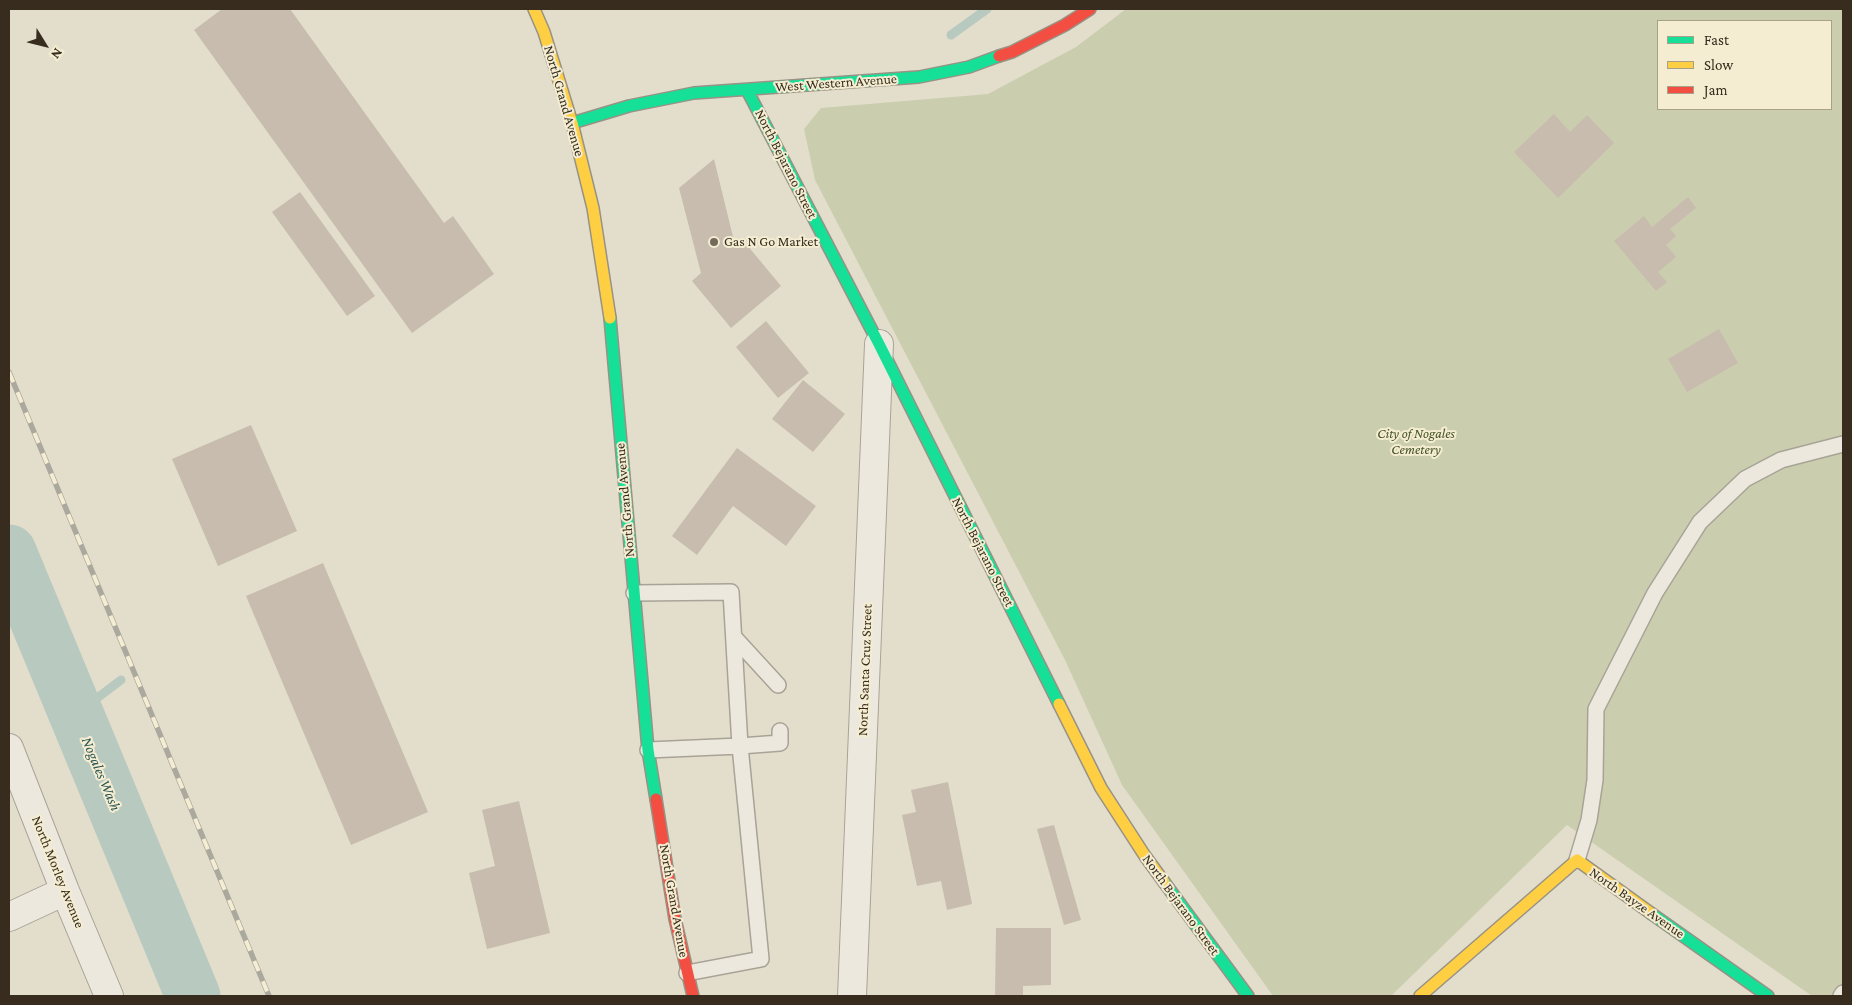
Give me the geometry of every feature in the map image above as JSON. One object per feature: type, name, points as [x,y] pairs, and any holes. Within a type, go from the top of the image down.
[{"type":"street","name":"North Grand Avenue","points":[[534,9],[544,32],[572,122],[592,208],[608,300],[648,750],[675,918],[693,996]]},
{"type":"street","name":"West Western Avenue","points":[[572,122],[629,106],[694,93],[919,77],[969,67],[1012,52],[1065,25],[1090,9]]},
{"type":"street","name":"North Bejarano Street","points":[[747,90],[879,344],[1101,788],[1145,856],[1248,996]]},
{"type":"street","name":"North Santa Cruz Street","points":[[852,996],[879,344]]},
{"type":"street","name":"North Morley Avenue","points":[[9,748],[64,891],[109,996]]},
{"type":"street","name":"North Bayze Avenue","points":[[1420,996],[1577,860],[1768,996]]},
{"type":"street","points":[[9,917],[64,891]]},
{"type":"lane","points":[[1577,860],[1589,820],[1595,780],[1596,709],[1656,593],[1700,522],[1745,480],[1781,460],[1843,444]]},
{"type":"lane","points":[[634,593],[731,592],[740,746],[761,959],[688,973]]},
{"type":"lane","points":[[734,637],[778,685]]},
{"type":"lane","points":[[648,750],[780,743],[780,731]]},
{"type":"green space","name":"City of Nogales Cemetery","points":[[1126,9],[1843,9],[1843,996],[1812,996],[1567,825],[1391,996],[1273,996],[1122,785],[1065,660],[815,180],[804,129],[821,108],[988,94],[1076,47]]},
{"type":"building","points":[[222,9],[290,9],[444,223],[453,216],[494,274],[412,333],[194,30]]},
{"type":"building","points":[[1554,114],[1570,132],[1587,115],[1614,143],[1558,198],[1514,152]]},
{"type":"building","name":"Gas N Go Market","points":[[714,159],[735,245],[742,239],[781,286],[731,328],[692,281],[701,273],[679,188]]},
{"type":"building","points":[[300,192],[375,296],[347,316],[272,212]]},
{"type":"building","points":[[1688,197],[1696,208],[1670,229],[1676,236],[1666,245],[1676,257],[1658,272],[1667,282],[1656,291],[1614,241],[1644,216],[1652,227]]},
{"type":"building","points":[[766,321],[809,373],[778,398],[736,347]]},
{"type":"building","points":[[1719,329],[1738,363],[1687,392],[1668,359]]},
{"type":"building","points":[[803,380],[845,414],[813,452],[772,419]]},
{"type":"building","points":[[251,425],[297,531],[218,566],[172,459]]},
{"type":"building","points":[[737,448],[816,506],[786,546],[733,506],[697,555],[672,536]]},
{"type":"building","points":[[323,563],[428,812],[351,845],[246,596]]},
{"type":"building","points":[[948,782],[972,904],[947,910],[941,881],[917,886],[902,815],[916,812],[911,790]]},
{"type":"building","points":[[519,801],[550,933],[487,949],[469,873],[495,866],[482,810]]},
{"type":"building","points":[[1054,825],[1081,920],[1064,925],[1037,829]]},
{"type":"building","points":[[996,928],[1051,928],[1051,985],[1023,986],[1023,996],[995,996]]},
{"type":"waterway","points":[[951,35],[987,9]]},
{"type":"waterway","name":"Nogales Wash","points":[[9,552],[193,996]]},
{"type":"waterway","points":[[76,714],[121,680]]},
{"type":"railway","points":[[9,372],[269,996]]},
{"type":"traffic: fast","points":[[572,123],[629,106],[694,93],[919,77],[969,67],[999,56]]},
{"type":"traffic: fast","points":[[747,90],[879,344],[1059,704]]},
{"type":"traffic: fast","points":[[610,318],[648,750],[656,799]]},
{"type":"traffic: fast","points":[[1164,882],[1248,996]]},
{"type":"traffic: fast","points":[[1652,914],[1768,996]]},
{"type":"traffic: slow","points":[[534,9],[544,32],[572,123],[593,208],[610,318]]},
{"type":"traffic: slow","points":[[1059,704],[1101,788],[1164,882]]},
{"type":"traffic: slow","points":[[1420,996],[1577,860],[1652,914]]},
{"type":"traffic: jam","points":[[999,56],[1012,52],[1065,25],[1090,9]]},
{"type":"traffic: jam","points":[[656,799],[675,919],[693,996]]},
{"type":"place","name":"Gas N Go Market","points":[[714,242]]}]
